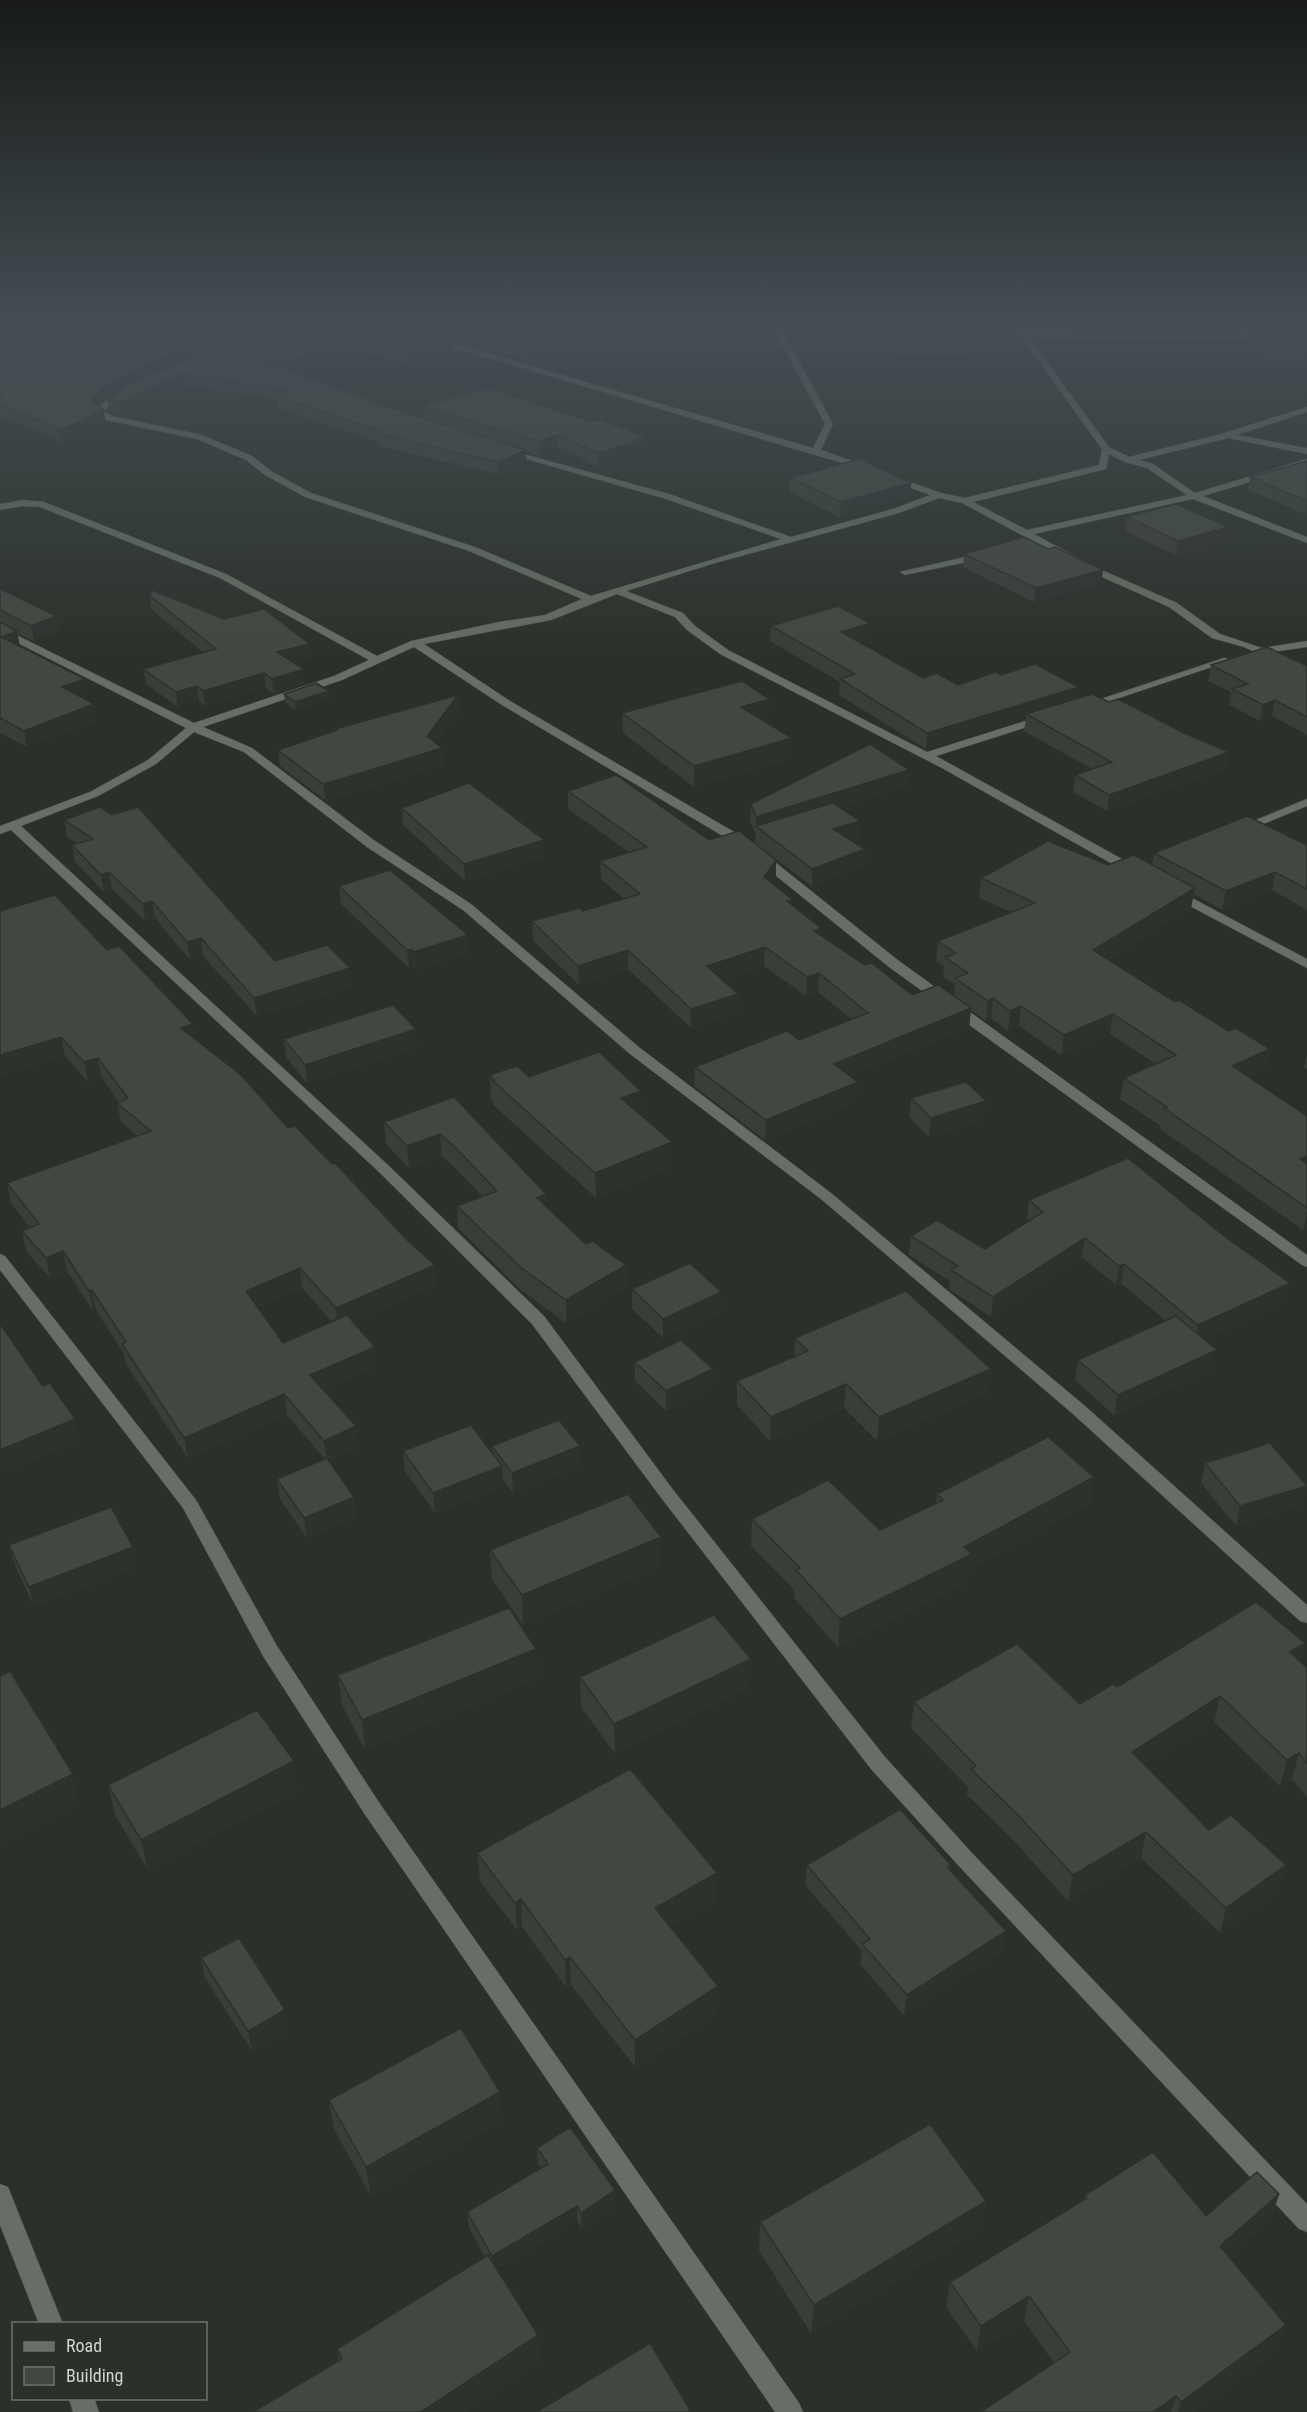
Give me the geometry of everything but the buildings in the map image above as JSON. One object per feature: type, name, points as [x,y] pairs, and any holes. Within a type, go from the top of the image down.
[{"type":"street","points":[[192,436],[249,458],[268,473],[308,495],[472,549],[590,598]]},
{"type":"street","points":[[762,436],[816,451],[872,471]]},
{"type":"street","points":[[816,451],[823,436]]},
{"type":"street","points":[[1096,436],[1106,449],[1128,460],[1150,466],[1194,496],[1307,540]]},
{"type":"street","points":[[965,501],[1224,436],[1245,437],[1307,451]]},
{"type":"street","points":[[496,447],[666,496],[792,540]]},
{"type":"street","points":[[1103,467],[1106,449]]},
{"type":"street","points":[[1023,534],[1194,496],[1307,462]]},
{"type":"street","points":[[883,475],[938,495],[965,501],[1094,570],[1173,605],[1216,636],[1259,651],[1307,673]]},
{"type":"street","points":[[938,495],[896,512],[712,561],[590,598],[547,618],[499,625],[415,643],[338,678],[193,727],[152,762],[94,794],[7,828],[384,1169],[538,1320],[668,1495],[878,1763],[965,1859],[1307,2222]]},
{"type":"street","points":[[0,507],[23,503],[40,504],[180,558],[223,576],[376,660]]},
{"type":"street","points":[[1027,544],[1038,541]]},
{"type":"street","points":[[905,572],[952,565],[995,553]]},
{"type":"street","points":[[618,591],[679,615],[691,628],[724,652],[1142,872]]},
{"type":"street","points":[[0,630],[193,727],[248,750],[371,844],[466,907],[635,1051],[826,1196],[1080,1410],[1307,1616]]},
{"type":"street","points":[[415,643],[506,703],[742,842],[894,964],[1307,1262]]},
{"type":"street","points":[[925,756],[1259,651],[1307,644]]},
{"type":"street","points":[[1232,832],[1307,802]]},
{"type":"street","points":[[1163,886],[1307,964]]},
{"type":"street","points":[[0,1259],[190,1504],[270,1651],[373,1810],[790,2412]]},
{"type":"street","points":[[0,2195],[50,2322]]}]
